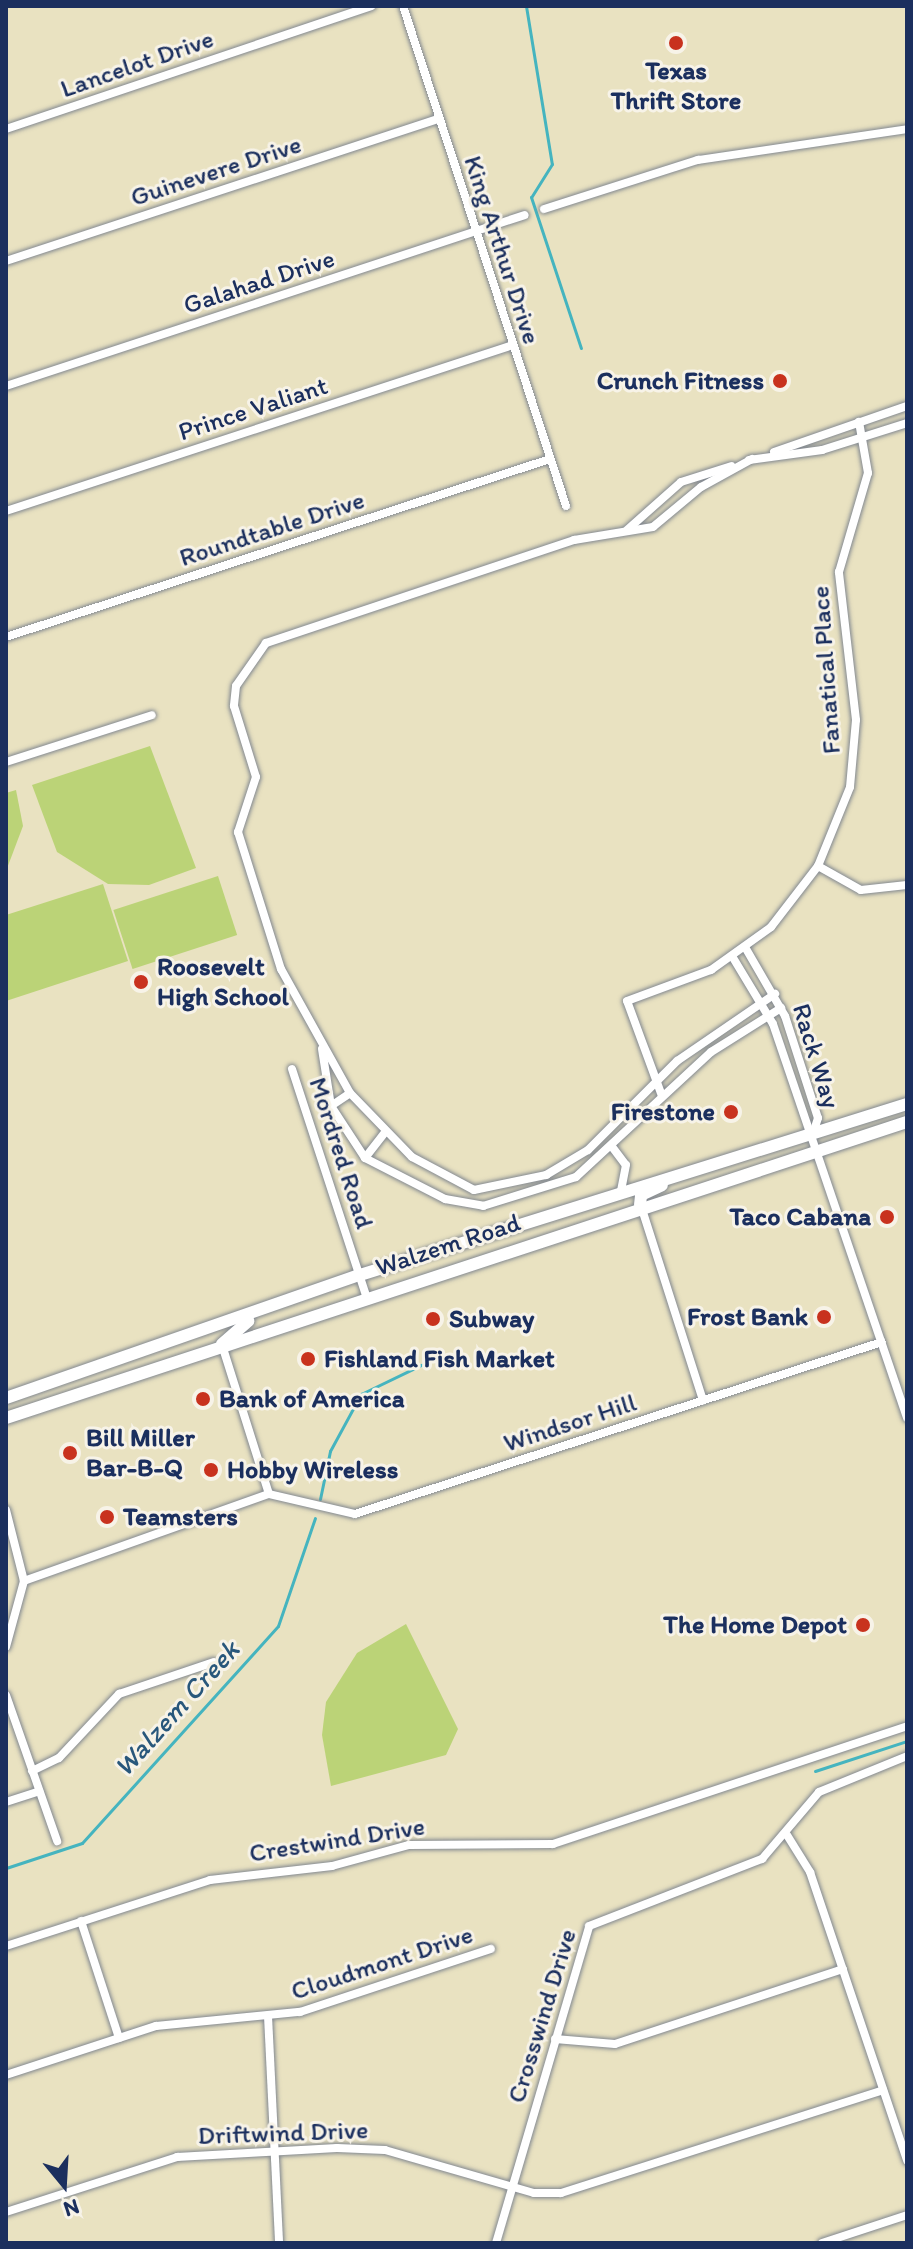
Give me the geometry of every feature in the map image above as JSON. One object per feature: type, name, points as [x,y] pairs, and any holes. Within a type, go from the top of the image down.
[{"type":"main road","name":"Walzem Road","points":[[6,1398],[360,1275],[907,1104]]},
{"type":"main road","name":"Walzem Road","points":[[6,1418],[366,1295],[907,1122]]},
{"type":"main road","points":[[640,1205],[644,1193],[701,1166]]},
{"type":"main road","points":[[222,1344],[228,1331],[282,1302]]},
{"type":"street","name":"Lancelot Drive","points":[[6,129],[372,6]]},
{"type":"street","name":"King Arthur Drive","points":[[403,6],[566,506]]},
{"type":"street","name":"Guinevere Drive","points":[[6,261],[438,119]]},
{"type":"street","points":[[544,209],[698,160],[907,129]]},
{"type":"street","name":"Galahad Drive","points":[[6,386],[525,215]]},
{"type":"street","name":"Prince Valiant","points":[[6,511],[513,345]]},
{"type":"street","points":[[626,531],[681,482],[907,406]]},
{"type":"street","name":"Fanatical Place","points":[[654,1084],[627,1001],[732,956],[745,947],[796,901],[818,866],[842,813],[856,751],[839,572],[868,473],[859,422]]},
{"type":"street","points":[[770,454],[863,437],[907,423]]},
{"type":"street","name":"Roundtable Drive","points":[[6,637],[550,459]]},
{"type":"street","points":[[752,459],[701,487],[668,518],[626,531],[574,540],[279,636],[241,669],[234,706],[256,777],[241,807],[241,846],[281,969],[322,1048],[350,1093],[384,1134],[454,1183],[497,1189],[546,1175],[588,1150],[704,1039],[775,994]]},
{"type":"street","points":[[656,505],[668,518]]},
{"type":"street","points":[[6,762],[152,715]]},
{"type":"street","points":[[818,866],[861,890],[907,885]]},
{"type":"street","name":"Rack Way","points":[[745,947],[781,1008],[818,1118],[813,1133]]},
{"type":"street","name":"Rack Way","points":[[732,956],[769,1015],[813,1133]]},
{"type":"street","points":[[322,1048],[331,1106],[365,1158],[445,1199],[483,1206],[550,1189],[613,1148],[662,1096],[781,1008]]},
{"type":"street","name":"Mordred Road","points":[[292,1069],[366,1295]]},
{"type":"street","points":[[654,1084],[662,1096]]},
{"type":"street","points":[[331,1106],[350,1093]]},
{"type":"street","points":[[813,1133],[907,1418]]},
{"type":"street","points":[[365,1158],[384,1134]]},
{"type":"street","points":[[613,1148],[626,1165],[621,1191]]},
{"type":"street","points":[[640,1205],[703,1400]]},
{"type":"street","name":"Windsor Hill","points":[[269,1494],[355,1514],[882,1342]]},
{"type":"street","points":[[24,1581],[269,1494],[222,1344]]},
{"type":"street","points":[[6,1510],[24,1581],[6,1647]]},
{"type":"street","points":[[32,1771],[59,1758],[119,1694],[214,1662]]},
{"type":"street","points":[[6,1695],[57,1841]]},
{"type":"street","name":"Crestwind Drive","points":[[6,1946],[210,1880],[332,1866],[400,1847],[553,1844],[907,1726]]},
{"type":"street","name":"Crosswind Drive","points":[[496,2243],[589,1926],[762,1859],[787,1835],[819,1792],[907,1756]]},
{"type":"street","points":[[6,1802],[39,1791]]},
{"type":"street","points":[[787,1835],[802,1851],[907,2161]]},
{"type":"street","points":[[81,1921],[119,2038]]},
{"type":"street","name":"Cloudmont Drive","points":[[6,2075],[175,2022],[268,2016],[491,1949]]},
{"type":"street","points":[[555,2039],[615,2044],[843,1969]]},
{"type":"street","points":[[268,2016],[279,2243]]},
{"type":"street","name":"Driftwind Drive","points":[[6,2212],[177,2157],[276,2151],[385,2150],[512,2187],[575,2191],[883,2090]]},
{"type":"street","points":[[822,2243],[907,2215]]},
{"type":"green space","points":[[150,746],[196,868],[149,885],[108,884],[57,852],[32,785]]},
{"type":"green space","points":[[16,790],[23,826],[6,871],[6,793]]},
{"type":"green space","points":[[218,876],[237,935],[133,969],[113,910]]},
{"type":"green space","points":[[103,884],[128,961],[6,1001],[6,915]]},
{"type":"green space","points":[[406,1624],[458,1729],[446,1755],[331,1786],[322,1735],[326,1702],[357,1653]]},
{"type":"waterway","points":[[526,6],[552,164],[531,197],[581,348]]},
{"type":"waterway","name":"Walzem Creek","points":[[320,1499],[330,1451],[361,1394],[421,1365]]},
{"type":"waterway","name":"Walzem Creek","points":[[6,1868],[82,1843],[278,1626],[315,1518]]},
{"type":"waterway","points":[[815,1771],[907,1741]]},
{"type":"place","name":"Texas Thrift Store","points":[[676,43]]},
{"type":"place","name":"Crunch Fitness","points":[[780,381]]},
{"type":"place","name":"Roosevelt High School","points":[[141,982]]},
{"type":"place","name":"Firestone","points":[[731,1112]]},
{"type":"place","name":"Taco Cabana","points":[[887,1217]]},
{"type":"place","name":"Frost Bank","points":[[824,1317]]},
{"type":"place","name":"Subway","points":[[433,1319]]},
{"type":"place","name":"Fishland Fish Market","points":[[308,1359]]},
{"type":"place","name":"Bank of America","points":[[203,1399]]},
{"type":"place","name":"Bill Miller Bar-B-Q","points":[[70,1453]]},
{"type":"place","name":"Hobby Wireless","points":[[211,1470]]},
{"type":"place","name":"Teamsters","points":[[107,1517]]},
{"type":"place","name":"The Home Depot","points":[[863,1625]]}]
